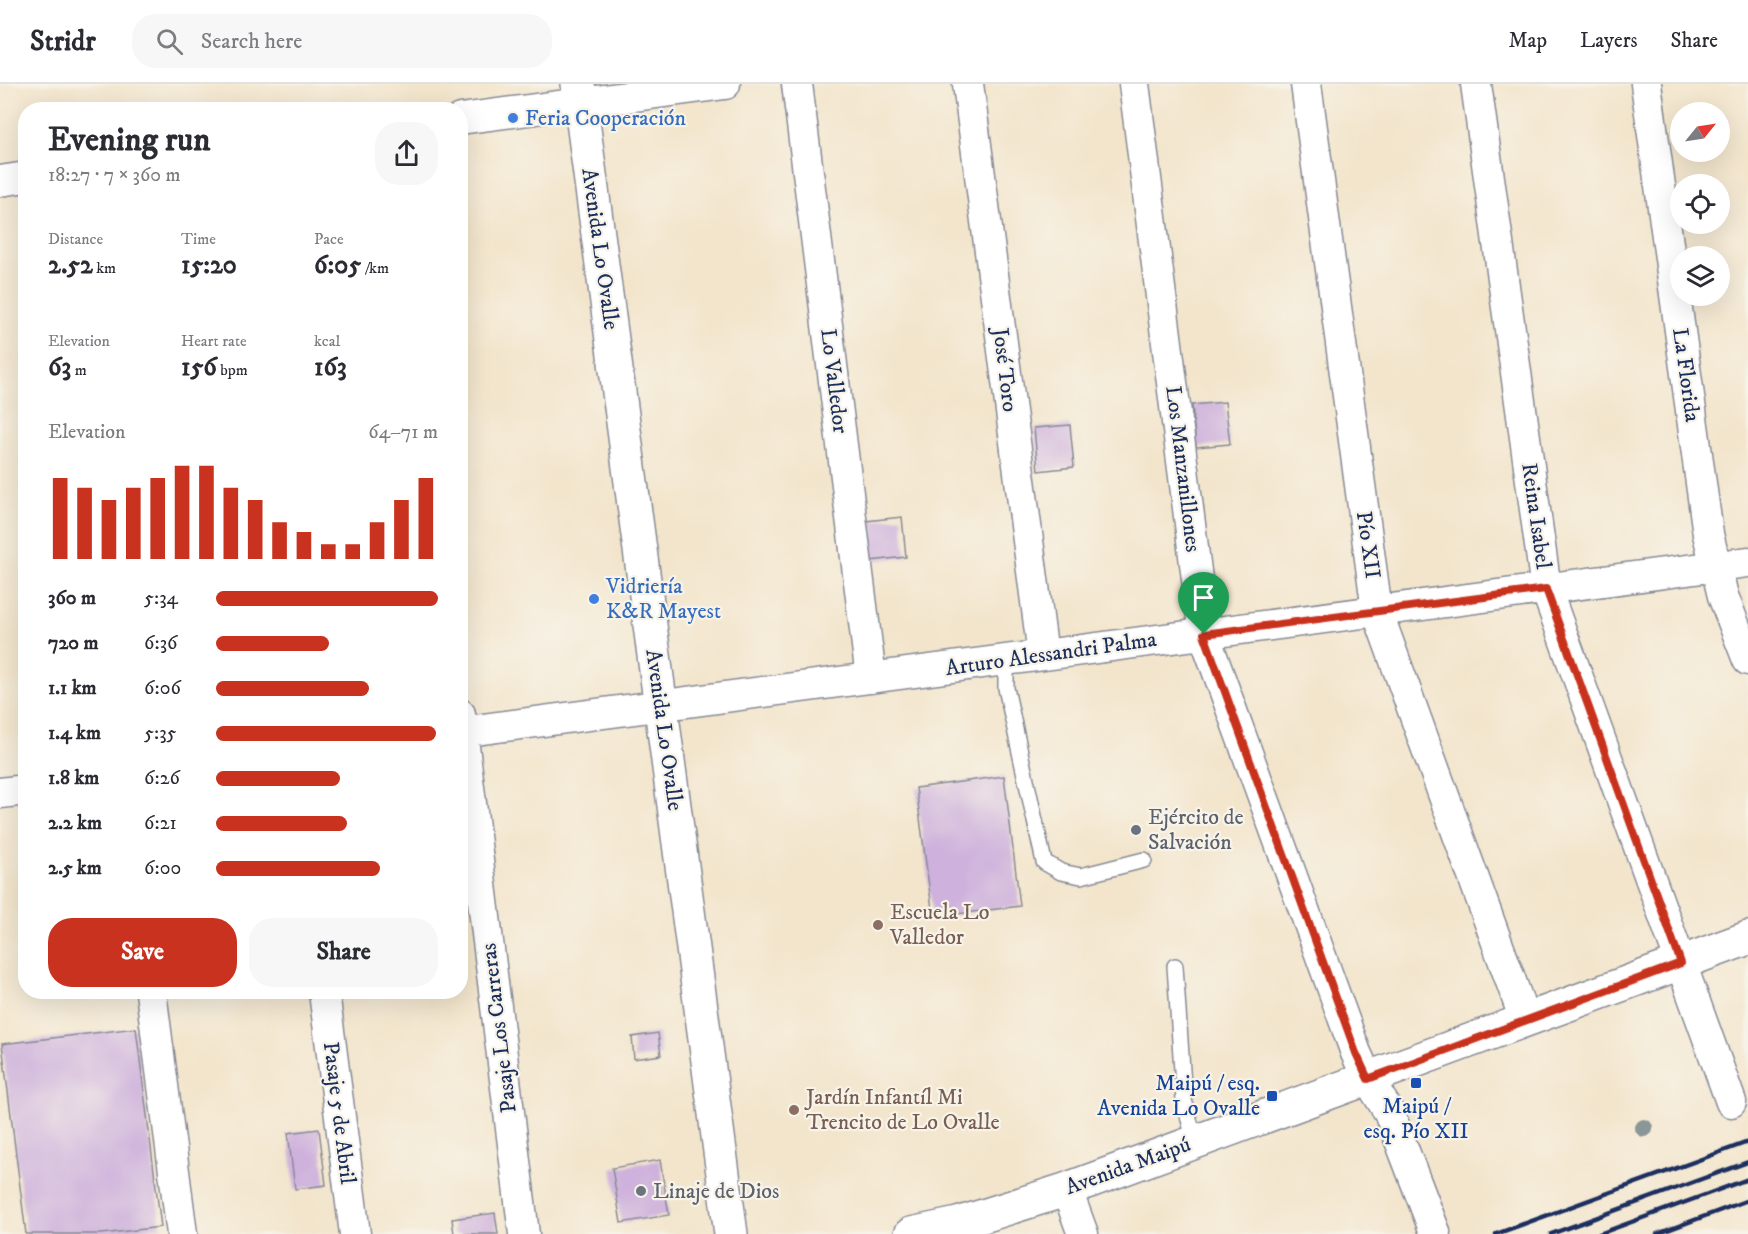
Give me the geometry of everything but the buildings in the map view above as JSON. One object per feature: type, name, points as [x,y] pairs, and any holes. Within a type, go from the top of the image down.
[{"type":"main road","name":"Avenida Lo Ovalle","points":[[579,94],[731,1234]]},
{"type":"main road","name":"Avenida Maipú","points":[[911,1234],[958,1224],[1021,1205],[1748,938]]},
{"type":"street","points":[[468,117],[579,94],[725,84]]},
{"type":"street","name":"Lo Valledor","points":[[796,84],[871,678]]},
{"type":"street","name":"José Toro","points":[[968,84],[1042,655]]},
{"type":"street","name":"Los Manzanillones","points":[[1134,84],[1204,634],[1356,1053],[1368,1079],[1389,1112],[1436,1232]]},
{"type":"street","name":"Pío XII","points":[[1306,84],[1377,611],[1525,1020]]},
{"type":"street","name":"Reina Isabel","points":[[1476,84],[1546,589],[1731,1102]]},
{"type":"street","name":"La Florida","points":[[1646,84],[1708,534],[1724,596],[1748,660]]},
{"type":"street","points":[[0,180],[18,178]]},
{"type":"street","name":"Arturo Alessandri Palma","points":[[468,725],[661,706],[1748,562]]},
{"type":"street","name":"Pasaje Los Carreras","points":[[468,782],[524,1234]]},
{"type":"street","points":[[0,793],[18,791]]},
{"type":"street","points":[[153,999],[182,1234]]},
{"type":"street","name":"Pasaje 5 de Abril","points":[[325,999],[355,1234]]},
{"type":"street","points":[[1072,1204],[1083,1234]]},
{"type":"lane","points":[[1006,660],[1006,688],[1044,862],[1060,872],[1081,876],[1144,860]]},
{"type":"lane","points":[[1175,966],[1184,1100],[1195,1142]]},
{"type":"railway","points":[[1496,1234],[1748,1142]]},
{"type":"railway","points":[[1551,1234],[1748,1162]]},
{"type":"railway","points":[[1599,1234],[1748,1179]]},
{"type":"railway","points":[[1657,1234],[1748,1200]]},
{"type":"place","name":"Feria Cooperación","points":[[513,118]]},
{"type":"place","name":"Vidriería K&R Mayest","points":[[594,599]]},
{"type":"place","name":"Ejército de Salvación","points":[[1136,830]]},
{"type":"place","name":"Escuela Lo Valledor","points":[[878,925]]},
{"type":"place","name":"Maipú / esq. Pío XII","points":[[1416,1083]]},
{"type":"place","name":"Maipú / esq. Avenida Lo Ovalle","points":[[1272,1096]]},
{"type":"place","name":"Jardín Infantíl Mi Trencito de Lo Ovalle","points":[[794,1110]]},
{"type":"place","name":"Linaje de Dios","points":[[641,1191]]},
{"type":"route","points":[[1546,589],[1681,963],[1368,1079],[1356,1053],[1204,634],[1546,589]]}]
